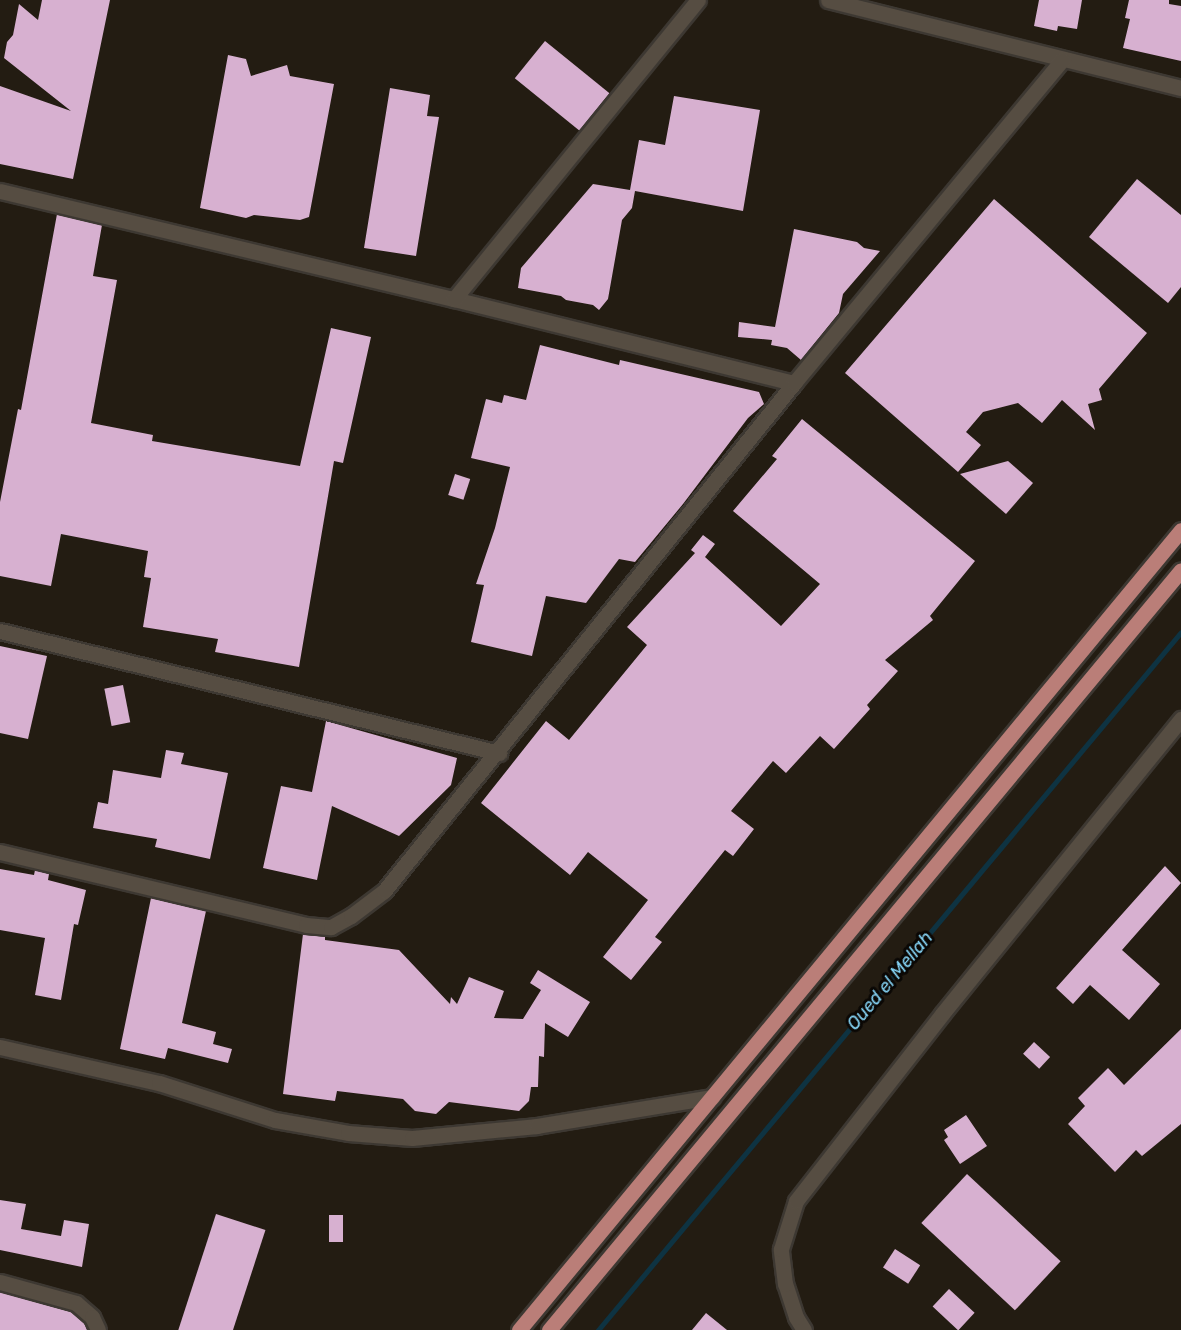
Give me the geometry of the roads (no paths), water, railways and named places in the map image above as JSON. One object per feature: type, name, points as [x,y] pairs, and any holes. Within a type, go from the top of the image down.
[{"type":"main road","points":[[519,1330],[1181,530]]},
{"type":"main road","points":[[549,1330],[1181,570]]},
{"type":"street","points":[[454,299],[698,0]]},
{"type":"street","points":[[828,0],[1062,60],[1181,87]]},
{"type":"street","points":[[0,852],[306,926],[331,927],[351,916],[384,891],[499,753],[794,383],[1062,60]]},
{"type":"street","points":[[0,191],[794,383]]},
{"type":"street","points":[[0,631],[499,753]]},
{"type":"street","points":[[804,1330],[796,1317],[784,1284],[781,1249],[796,1201],[942,1014],[1181,719]]},
{"type":"street","points":[[0,1047],[159,1083],[275,1120],[348,1133],[412,1138],[537,1126],[713,1097]]},
{"type":"street","points":[[0,1282],[76,1303],[92,1317],[98,1330]]},
{"type":"waterway","name":"Oued el Mellah","points":[[598,1330],[1181,632]]}]
